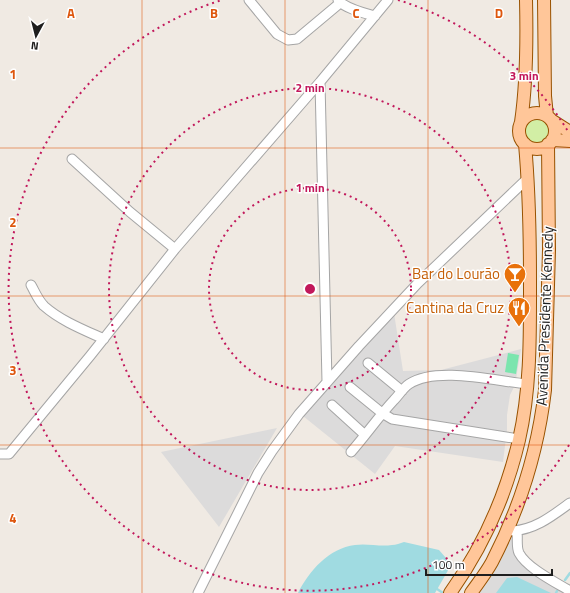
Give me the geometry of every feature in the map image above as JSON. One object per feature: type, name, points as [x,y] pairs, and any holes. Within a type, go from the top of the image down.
[{"type":"main road","name":"Avenida Presidente Kennedy","points":[[450,593],[472,560],[487,532],[508,479],[519,439],[529,360],[530,309],[528,178],[525,144],[521,140],[519,134],[525,96],[526,0]]},
{"type":"main road","name":"Avenida Presidente Kennedy","points":[[471,593],[512,531],[536,446],[545,390],[550,142],[555,130],[549,118],[545,96],[544,0]]},
{"type":"main road","points":[[521,122],[525,117],[534,113],[539,113],[570,132]]},
{"type":"main road","points":[[525,144],[536,148],[543,147],[550,142],[570,140]]},
{"type":"street","points":[[248,0],[277,34],[288,40],[297,39],[339,1],[359,11],[375,16]]},
{"type":"street","points":[[0,454],[9,454],[175,250],[320,82],[388,0]]},
{"type":"street","points":[[320,82],[327,382]]},
{"type":"street","points":[[72,159],[88,175],[175,250]]},
{"type":"street","points":[[198,593],[258,473],[299,414],[358,346],[418,283],[528,178]]},
{"type":"street","points":[[31,285],[36,295],[44,305],[54,313],[80,328],[104,339]]},
{"type":"street","points":[[368,363],[402,391]]},
{"type":"street","points":[[351,452],[382,413],[402,391],[408,385],[416,381],[455,374],[526,384]]},
{"type":"street","points":[[350,387],[382,413],[398,420],[519,439]]},
{"type":"street","points":[[332,405],[365,435]]},
{"type":"street","points":[[570,503],[539,524],[527,529],[512,531],[519,552],[524,559],[536,570],[570,591]]},
{"type":"shaded area","points":[[394,313],[403,371],[441,370],[521,349],[515,385],[510,395],[503,462],[395,446],[375,474],[303,416]]},
{"type":"shaded area","points":[[277,428],[219,527],[161,452]]},
{"type":"shaded area","points":[[517,531],[519,552],[570,593],[471,593],[506,532]]},
{"type":"green space","points":[[537,118],[546,122],[550,131],[546,140],[537,144],[528,140],[524,131],[528,122]]},
{"type":"green space","points":[[508,353],[519,355],[516,374],[505,372]]},
{"type":"water","points":[[404,542],[439,550],[446,558],[450,567],[435,593],[298,593],[314,569],[328,556],[337,551],[355,545],[395,545]]},
{"type":"water","points":[[517,577],[551,593],[496,593],[507,578]]},
{"type":"waterway","points":[[565,580],[570,573]]},
{"type":"waterway","points":[[437,589],[443,593]]},
{"type":"place","name":"Bar do Lourão","points":[[515,294]]},
{"type":"place","name":"Cantina da Cruz","points":[[519,328]]}]
